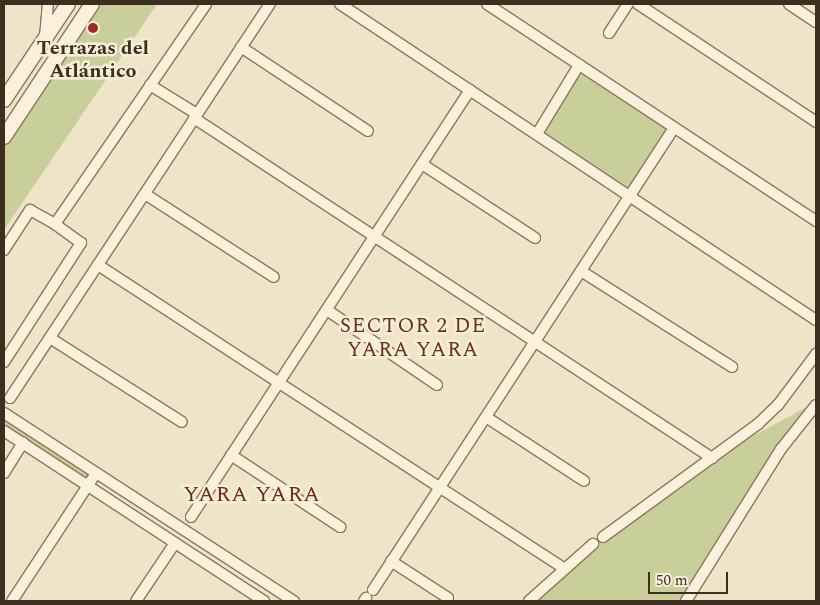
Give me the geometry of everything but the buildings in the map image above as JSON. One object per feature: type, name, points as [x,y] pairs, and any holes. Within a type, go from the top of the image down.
[{"type":"main road","points":[[4,100],[68,4]]},
{"type":"main road","points":[[4,137],[92,4]]},
{"type":"street","points":[[44,39],[48,4]]},
{"type":"street","points":[[56,224],[206,4]]},
{"type":"street","points":[[10,398],[270,4]]},
{"type":"street","points":[[340,4],[816,320]]},
{"type":"street","points":[[487,4],[816,222]]},
{"type":"street","points":[[609,33],[628,4]]},
{"type":"street","points":[[638,4],[816,122]]},
{"type":"street","points":[[789,4],[816,22]]},
{"type":"street","points":[[241,46],[368,131]]},
{"type":"street","points":[[537,134],[579,65]]},
{"type":"street","points":[[150,85],[376,237],[712,458]]},
{"type":"street","points":[[190,517],[376,237],[470,90]]},
{"type":"street","points":[[373,590],[674,128]]},
{"type":"street","points":[[422,164],[535,238]]},
{"type":"street","points":[[145,194],[274,277]]},
{"type":"street","points":[[4,250],[30,210],[56,224],[81,243],[4,362]]},
{"type":"street","points":[[98,265],[564,569]]},
{"type":"street","points":[[581,271],[732,367]]},
{"type":"street","points":[[327,310],[437,385]]},
{"type":"street","points":[[50,338],[182,422]]},
{"type":"street","points":[[603,537],[712,458],[770,413],[816,354]]},
{"type":"street","points":[[686,601],[781,449],[816,405]]},
{"type":"street","points":[[4,413],[294,601]]},
{"type":"street","points":[[486,417],[584,481]]},
{"type":"street","points":[[4,431],[264,601]]},
{"type":"street","points":[[4,474],[23,443]]},
{"type":"street","points":[[232,455],[340,527]]},
{"type":"street","points":[[12,601],[96,473]]},
{"type":"street","points":[[136,601],[175,543]]},
{"type":"street","points":[[529,601],[593,544]]},
{"type":"street","points":[[391,560],[448,598]]},
{"type":"green space","points":[[92,4],[157,4],[4,230],[4,137]]},
{"type":"green space","points":[[579,65],[674,128],[630,196],[537,134]]},
{"type":"green space","points":[[816,402],[686,601],[531,601],[593,544],[712,458]]},
{"type":"green space","points":[[4,413],[96,473],[87,484],[4,431]]},
{"type":"place","name":"Terrazas del Atlántico","points":[[93,28]]},
{"type":"district","name":"SECTOR 2 DE YARA YARA","points":[[413,338]]},
{"type":"district","name":"YARA YARA","points":[[252,495]]}]
